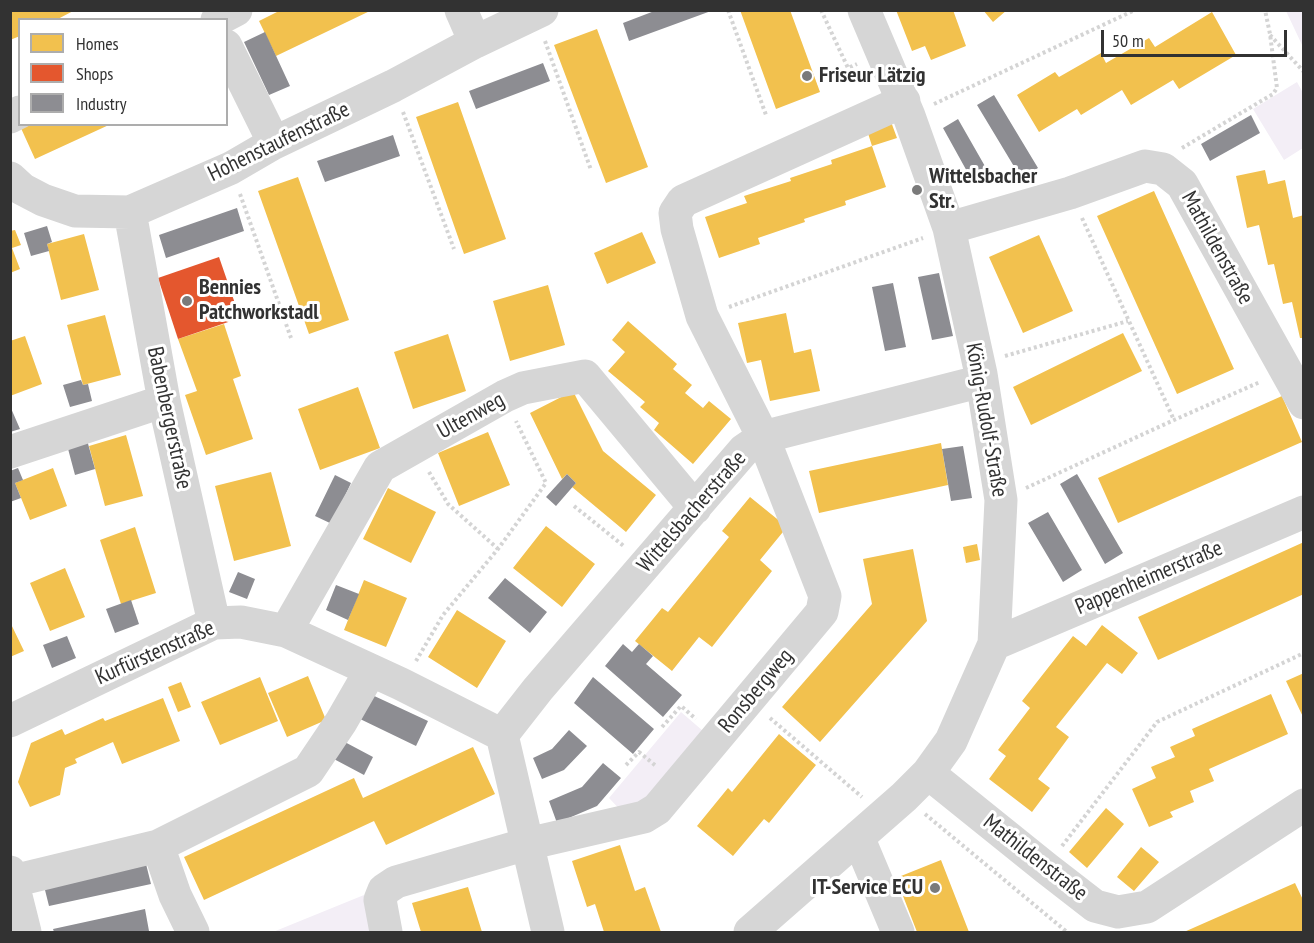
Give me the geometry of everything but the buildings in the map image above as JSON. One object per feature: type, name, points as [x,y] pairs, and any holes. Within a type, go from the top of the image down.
[{"type":"street","points":[[219,18],[236,10]]},
{"type":"street","points":[[461,10],[474,42]]},
{"type":"street","name":"König-Rudolf-Straße","points":[[750,933],[894,806],[928,773],[951,741],[994,645],[1001,500],[980,372],[949,228],[907,109],[864,10]]},
{"type":"street","name":"Hohenstaufenstraße","points":[[14,188],[75,211],[130,212],[231,168],[274,143],[393,86],[474,42],[539,12]]},
{"type":"street","points":[[228,50],[274,143]]},
{"type":"street","name":"Ronsbergweg","points":[[526,844],[644,817],[657,809],[822,612],[825,596],[763,437],[702,316],[677,229],[675,213],[683,201],[907,109]]},
{"type":"street","name":"Mathildenstraße","points":[[949,228],[1070,193],[1145,166],[1163,169],[1182,184],[1304,403]]},
{"type":"street","name":"Babenbergerstraße","points":[[130,212],[164,401],[214,623]]},
{"type":"street","name":"Wittelsbacherstraße","points":[[502,735],[538,689],[744,450],[763,437],[980,372]]},
{"type":"street","name":"Ultenweg","points":[[286,631],[380,467],[523,388],[585,376],[695,508]]},
{"type":"street","points":[[10,452],[164,401]]},
{"type":"street","name":"Pappenheimerstraße","points":[[994,645],[1304,512]]},
{"type":"street","name":"Kurfürstenstraße","points":[[10,720],[214,623],[241,622],[286,631],[401,684],[502,735]]},
{"type":"street","points":[[25,933],[12,877],[158,846],[308,771],[371,670]]},
{"type":"street","points":[[502,735],[548,933]]},
{"type":"street","name":"Mathildenstraße","points":[[928,773],[1095,906],[1118,912],[1147,907],[1304,805]]},
{"type":"street","points":[[858,837],[898,933]]},
{"type":"street","points":[[386,933],[380,900],[384,890],[396,882],[526,844]]},
{"type":"street","points":[[158,846],[175,895],[192,933]]},
{"type":"path","points":[[728,10],[766,115]]},
{"type":"path","points":[[907,109],[1135,10]]},
{"type":"path","points":[[1163,169],[1176,151],[1273,94],[1277,88],[1265,10]]},
{"type":"path","points":[[539,12],[591,170]]},
{"type":"path","points":[[1269,34],[1304,72]]},
{"type":"path","points":[[393,86],[453,249]]},
{"type":"path","points":[[231,168],[291,338]]},
{"type":"path","points":[[1070,193],[1174,420]]},
{"type":"path","points":[[702,316],[949,228]]},
{"type":"path","points":[[980,372],[1128,321]]},
{"type":"path","points":[[1001,500],[1286,371]]},
{"type":"path","points":[[401,684],[443,615],[498,549],[546,483],[505,396]]},
{"type":"path","points":[[415,448],[448,504],[498,549]]},
{"type":"path","points":[[574,506],[646,564]]},
{"type":"path","points":[[1046,868],[1157,722],[1304,653]]},
{"type":"path","points":[[749,699],[1067,933]]},
{"type":"path","points":[[662,727],[681,706],[717,738]]},
{"type":"path","points":[[626,765],[639,752],[676,785]]},
{"type":"shaded area","points":[[1286,11],[1303,11],[1303,47]]},
{"type":"shaded area","points":[[1297,82],[1303,93],[1303,148],[1284,160],[1253,109]]},
{"type":"shaded area","points":[[681,712],[710,737],[627,817],[609,798]]},
{"type":"shaded area","points":[[364,895],[373,932],[273,932]]},
{"type":"place","name":"Friseur Lätzig","points":[[807,76]]},
{"type":"place","name":"Wittelsbacher Str.","points":[[917,190]]},
{"type":"place","name":"Bennies Patchworkstadl","points":[[187,301]]},
{"type":"place","name":"IT-Service ECU","points":[[935,888]]}]
